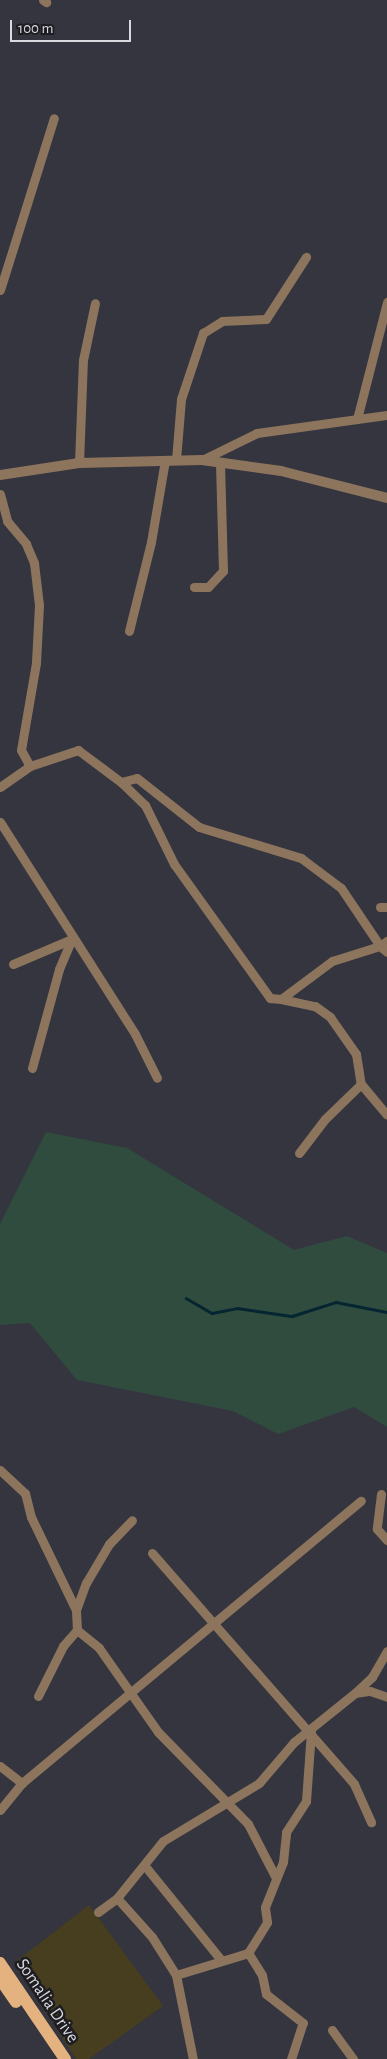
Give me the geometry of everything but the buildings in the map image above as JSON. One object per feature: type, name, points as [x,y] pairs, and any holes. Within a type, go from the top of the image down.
[{"type":"main road","name":"Somalia Drive","points":[[0,1963],[64,2059]]},
{"type":"main road","name":"Somalia Drive","points":[[0,1979],[56,2059]]},
{"type":"street","points":[[0,290],[54,118]]},
{"type":"street","points":[[129,631],[170,460],[182,399],[203,333],[222,321],[266,319],[306,257]]},
{"type":"street","points":[[357,419],[387,302]]},
{"type":"street","points":[[79,463],[80,390],[95,303]]},
{"type":"street","points":[[202,460],[244,436],[387,415]]},
{"type":"street","points":[[0,475],[79,463],[202,460],[281,471],[387,498]]},
{"type":"street","points":[[194,587],[208,587],[223,571],[220,462]]},
{"type":"street","points":[[0,494],[7,521],[26,544],[34,563],[39,605],[36,663],[20,750],[30,766]]},
{"type":"street","points":[[0,787],[30,766],[78,750],[121,782],[145,806],[174,864],[263,990],[274,1000],[281,999],[315,1006],[330,1017],[356,1054],[361,1084],[387,1115]]},
{"type":"street","points":[[121,782],[137,778],[199,827],[301,858],[341,888],[385,946],[332,961],[281,999]]},
{"type":"street","points":[[0,822],[72,939],[135,1034],[157,1078]]},
{"type":"street","points":[[13,964],[72,939]]},
{"type":"street","points":[[32,1068],[58,968],[72,939]]},
{"type":"street","points":[[299,1153],[325,1119],[361,1084]]},
{"type":"street","points":[[0,1470],[25,1493],[31,1517],[76,1610],[77,1630],[63,1646],[38,1696]]},
{"type":"street","points":[[380,1494],[377,1529],[387,1540]]},
{"type":"street","points":[[0,1810],[22,1783],[130,1697],[361,1500]]},
{"type":"street","points":[[76,1610],[109,1544],[132,1520]]},
{"type":"street","points":[[152,1553],[213,1626],[311,1731],[354,1784],[371,1822]]},
{"type":"street","points":[[77,1630],[99,1648],[130,1697],[158,1732],[228,1801],[257,1837],[275,1876]]},
{"type":"street","points":[[98,1912],[117,1898],[145,1866],[163,1840],[259,1783],[283,1753],[372,1677],[387,1652]]},
{"type":"street","points":[[354,1693],[370,1691],[387,1697]]},
{"type":"street","points":[[176,1975],[248,1953],[267,1922],[265,1907],[275,1876],[283,1862],[290,1822],[306,1801],[311,1731]]},
{"type":"street","points":[[0,1766],[22,1783]]},
{"type":"street","points":[[145,1866],[222,1961]]},
{"type":"street","points":[[117,1898],[145,1928],[176,1975],[193,2059]]},
{"type":"street","points":[[248,1953],[262,1975],[266,1994],[303,2023],[290,2059]]},
{"type":"street","points":[[332,2030],[353,2059]]},
{"type":"green space","points":[[46,1132],[127,1148],[294,1250],[347,1236],[387,1253],[387,1427],[354,1407],[278,1434],[233,1411],[77,1380],[30,1323],[0,1325],[0,1224]]},
{"type":"sand","points":[[89,1905],[163,2006],[89,2059],[76,2059],[14,1963]]},
{"type":"waterway","points":[[186,1298],[212,1313],[237,1308],[292,1316],[336,1302],[387,1312]]}]
